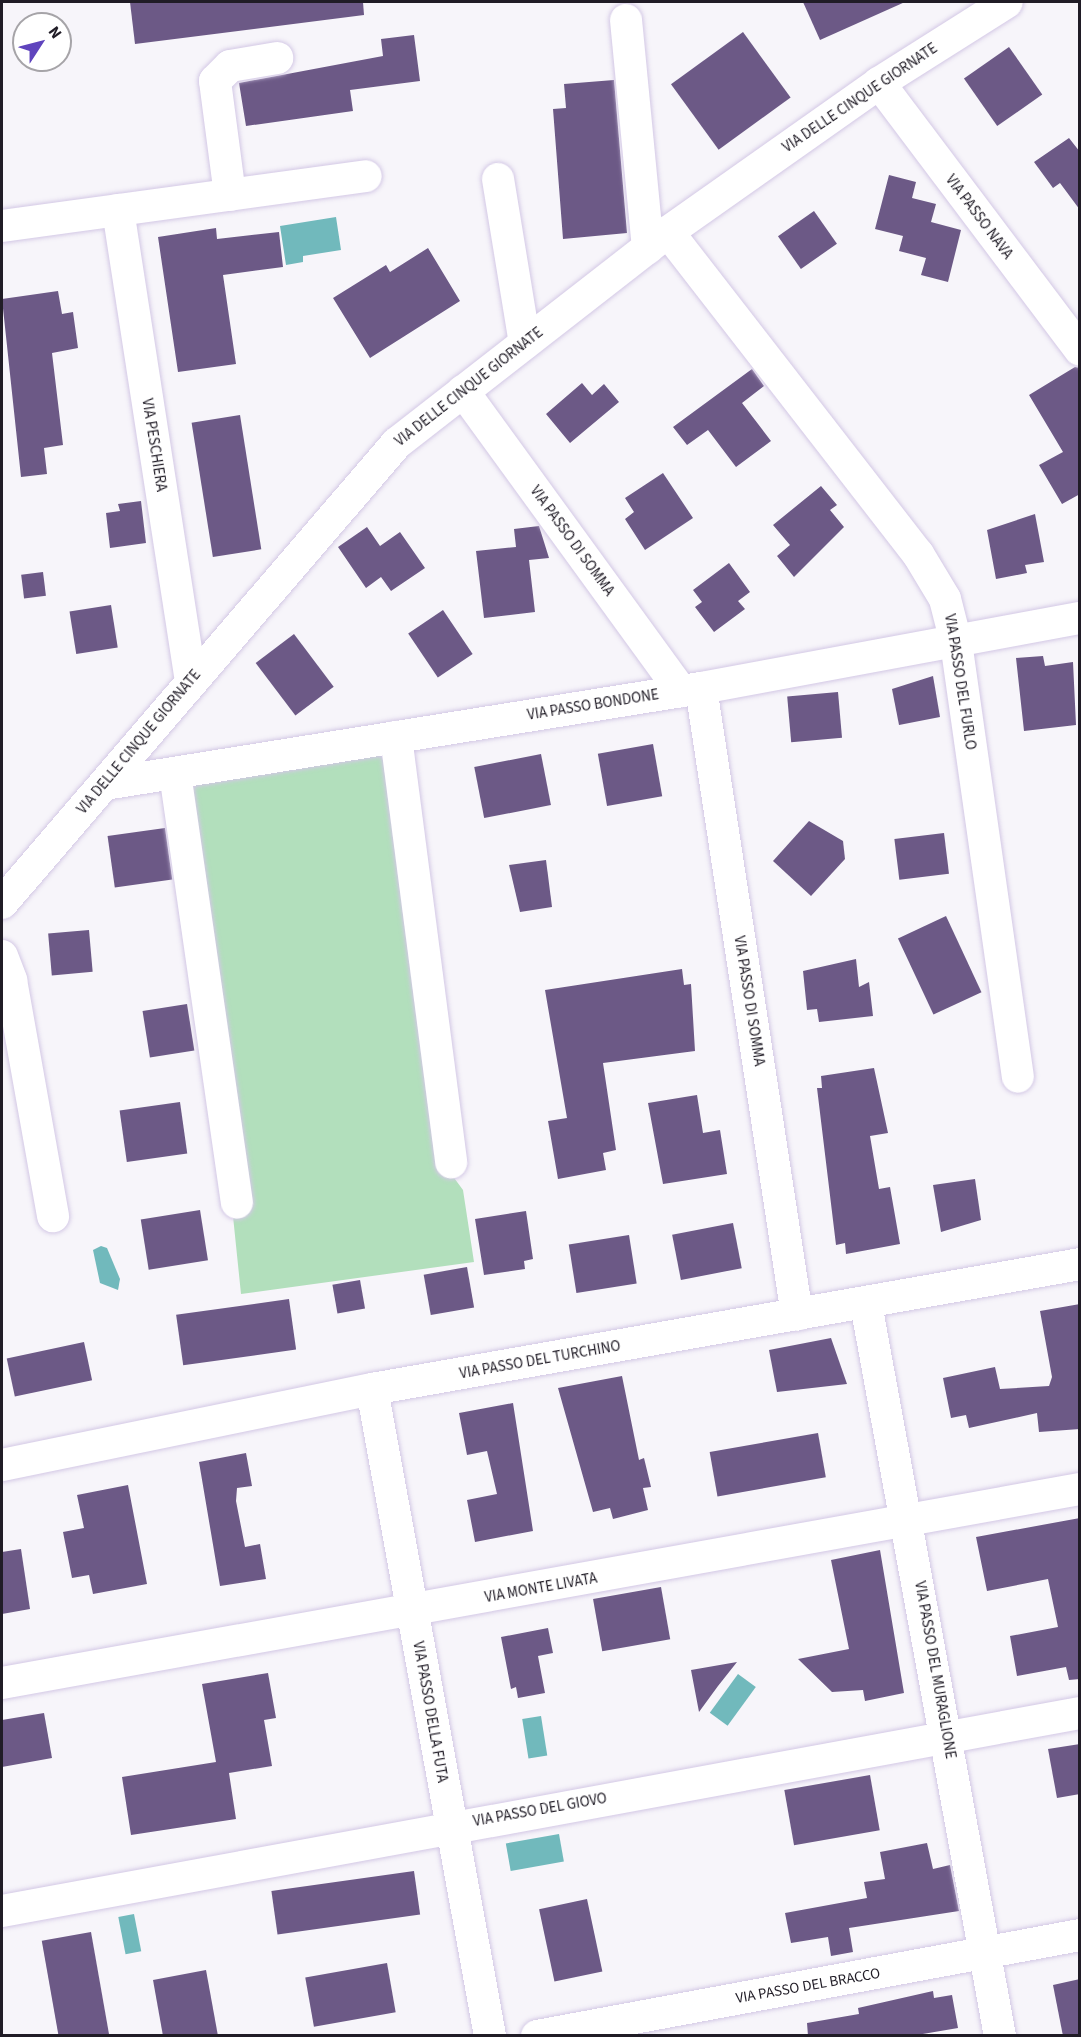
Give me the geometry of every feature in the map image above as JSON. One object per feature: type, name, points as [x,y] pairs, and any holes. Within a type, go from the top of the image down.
[{"type":"street","name":"VIA DELLE CINQUE GIORNATE","points":[[2,903],[385,454],[658,240],[879,83],[1007,2]]},
{"type":"street","points":[[626,20],[658,240]]},
{"type":"street","points":[[230,195],[215,81],[230,66],[277,58]]},
{"type":"street","name":"VIA PASSO NAVA","points":[[879,83],[1080,350]]},
{"type":"street","points":[[2,226],[366,176]]},
{"type":"street","points":[[498,179],[525,343]]},
{"type":"street","name":"VIA PESCHIERA","points":[[118,210],[191,680]]},
{"type":"street","name":"VIA PASSO DEL FURLO","points":[[658,240],[925,563],[947,605],[956,642],[1018,1077]]},
{"type":"street","name":"VIA PASSO DI SOMMA","points":[[463,392],[691,689],[796,1315]]},
{"type":"street","name":"VIA PASSO BONDONE","points":[[105,784],[691,689],[1080,618]]},
{"type":"street","points":[[396,737],[451,1162]]},
{"type":"street","points":[[175,773],[237,1203]]},
{"type":"street","points":[[2,956],[10,980],[53,1216]]},
{"type":"street","name":"VIA PASSO DEL TURCHINO","points":[[2,1465],[372,1389],[796,1315],[866,1305],[1080,1264]]},
{"type":"street","name":"VIA PASSO DEL MURAGLIONE","points":[[866,1305],[948,1737],[1000,2036]]},
{"type":"street","name":"VIA PASSO DELLA FUTA","points":[[372,1389],[490,2036]]},
{"type":"street","name":"VIA MONTE LIVATA","points":[[2,1683],[908,1522],[1080,1489]]},
{"type":"street","name":"VIA PASSO DEL GIOVO","points":[[2,1911],[451,1826],[1080,1713]]},
{"type":"street","name":"VIA PASSO DEL BRACCO","points":[[537,2036],[1080,1935]]},
{"type":"green space","points":[[381,744],[449,1171],[463,1190],[474,1262],[241,1294],[188,778]]},
{"type":"water","points":[[336,217],[341,250],[303,256],[303,262],[286,265],[280,226]]},
{"type":"water","points":[[101,1246],[107,1248],[120,1279],[118,1290],[100,1283],[93,1250]]},
{"type":"water","points":[[738,1674],[756,1687],[728,1726],[710,1713]]},
{"type":"water","points":[[541,1716],[547,1756],[528,1758],[522,1719]]},
{"type":"water","points":[[559,1834],[564,1862],[511,1871],[506,1843]]},
{"type":"water","points":[[134,1914],[141,1951],[126,1954],[118,1917]]},
{"type":"building","points":[[130,2],[363,2],[364,15],[135,44]]},
{"type":"building","points":[[803,2],[905,2],[820,40]]},
{"type":"building","points":[[743,32],[791,98],[719,150],[671,84]]},
{"type":"building","points":[[414,35],[420,81],[350,90],[353,111],[246,126],[239,83],[383,56],[381,39]]},
{"type":"building","points":[[1009,47],[1042,95],[997,126],[964,79]]},
{"type":"building","points":[[614,80],[627,233],[563,239],[553,109],[566,108],[564,84]]},
{"type":"building","points":[[1069,138],[1080,152],[1080,210],[1060,183],[1053,188],[1034,162]]},
{"type":"building","points":[[889,175],[916,182],[912,198],[936,204],[931,222],[961,230],[948,282],[921,275],[926,258],[899,251],[903,236],[875,229]]},
{"type":"building","points":[[814,211],[837,244],[801,269],[778,236]]},
{"type":"building","points":[[216,228],[217,239],[279,232],[283,267],[223,275],[236,364],[178,372],[158,237]]},
{"type":"building","points":[[428,248],[460,301],[370,358],[333,298],[386,265],[390,272]]},
{"type":"building","points":[[58,291],[62,314],[73,312],[78,348],[52,353],[63,445],[44,448],[47,474],[21,477],[2,299]]},
{"type":"building","points":[[1075,367],[1080,368],[1080,494],[1062,504],[1039,465],[1063,452],[1029,395]]},
{"type":"building","points":[[752,369],[764,386],[742,403],[771,441],[736,467],[708,430],[687,445],[673,427]]},
{"type":"building","points":[[582,383],[592,395],[604,384],[619,402],[570,443],[546,414]]},
{"type":"building","points":[[240,415],[261,549],[213,557],[192,423]]},
{"type":"building","points":[[663,473],[693,518],[645,550],[625,519],[634,512],[625,498]]},
{"type":"building","points":[[821,486],[837,505],[830,510],[844,527],[794,577],[777,556],[790,545],[773,525]]},
{"type":"building","points":[[141,501],[146,543],[110,548],[106,513],[120,511],[118,504]]},
{"type":"building","points":[[1035,514],[1044,562],[1025,565],[1027,573],[996,579],[987,530]]},
{"type":"building","points":[[539,526],[549,558],[529,560],[535,612],[484,618],[476,551],[516,547],[514,529]]},
{"type":"building","points":[[367,527],[380,546],[400,532],[425,568],[391,591],[381,577],[366,588],[338,547]]},
{"type":"building","points":[[729,563],[750,592],[738,601],[745,609],[714,632],[695,607],[702,602],[693,590]]},
{"type":"building","points":[[43,572],[46,596],[24,599],[21,575]]},
{"type":"building","points":[[111,605],[118,647],[76,654],[70,612]]},
{"type":"building","points":[[443,610],[473,654],[438,677],[408,633]]},
{"type":"building","points":[[294,634],[334,687],[295,716],[256,663]]},
{"type":"building","points":[[1043,656],[1045,666],[1073,662],[1076,725],[1024,731],[1016,658]]},
{"type":"building","points":[[933,676],[940,717],[899,725],[892,689]]},
{"type":"building","points":[[838,692],[842,738],[791,742],[787,696]]},
{"type":"building","points":[[653,744],[662,796],[607,806],[598,754]]},
{"type":"building","points":[[541,754],[551,805],[484,818],[474,767]]},
{"type":"building","points":[[809,821],[843,841],[845,859],[811,896],[773,861]]},
{"type":"building","points":[[165,828],[172,879],[115,888],[108,836]]},
{"type":"building","points":[[944,833],[949,874],[899,880],[894,839]]},
{"type":"building","points":[[546,860],[552,907],[520,912],[509,865]]},
{"type":"building","points":[[946,916],[981,992],[933,1015],[898,938]]},
{"type":"building","points":[[89,930],[93,972],[52,975],[48,934]]},
{"type":"building","points":[[856,959],[859,987],[869,982],[873,1016],[819,1022],[817,1009],[807,1010],[803,971]]},
{"type":"building","points":[[682,969],[684,985],[691,984],[695,1051],[603,1063],[616,1150],[603,1153],[606,1170],[558,1179],[548,1121],[567,1118],[545,990]]},
{"type":"building","points":[[187,1004],[194,1050],[150,1057],[143,1011]]},
{"type":"building","points":[[874,1068],[888,1133],[870,1136],[879,1189],[890,1187],[900,1244],[846,1254],[845,1243],[836,1245],[817,1088],[822,1088],[821,1076]]},
{"type":"building","points":[[697,1095],[703,1133],[720,1130],[727,1174],[663,1184],[648,1103]]},
{"type":"building","points":[[180,1102],[187,1153],[127,1162],[120,1110]]},
{"type":"building","points":[[975,1179],[981,1220],[941,1232],[933,1185]]},
{"type":"building","points":[[200,1210],[208,1260],[149,1270],[141,1219]]},
{"type":"building","points":[[526,1211],[533,1259],[524,1261],[525,1269],[484,1275],[475,1219]]},
{"type":"building","points":[[733,1223],[742,1268],[681,1280],[672,1235]]},
{"type":"building","points":[[629,1235],[637,1283],[576,1293],[569,1245]]},
{"type":"building","points":[[467,1267],[474,1307],[431,1315],[424,1275]]},
{"type":"building","points":[[360,1280],[365,1309],[337,1313],[332,1285]]},
{"type":"building","points":[[289,1299],[296,1350],[183,1365],[176,1315]]},
{"type":"building","points":[[1080,1304],[1080,1429],[1039,1432],[1037,1413],[969,1428],[966,1415],[951,1418],[943,1378],[995,1367],[1000,1389],[1049,1386],[1052,1377],[1040,1311]]},
{"type":"building","points":[[831,1338],[847,1384],[777,1392],[769,1350]]},
{"type":"building","points":[[84,1342],[92,1380],[15,1397],[7,1358]]},
{"type":"building","points":[[622,1376],[639,1460],[644,1458],[651,1487],[643,1488],[648,1510],[613,1519],[610,1508],[593,1512],[558,1388]]},
{"type":"building","points":[[513,1403],[533,1531],[475,1542],[467,1500],[497,1494],[487,1451],[467,1455],[459,1413]]},
{"type":"building","points":[[818,1433],[826,1477],[717,1496],[710,1452]]},
{"type":"building","points":[[246,1453],[252,1486],[237,1488],[236,1501],[245,1547],[260,1544],[266,1579],[220,1586],[199,1462]]},
{"type":"building","points":[[128,1485],[147,1584],[93,1594],[89,1575],[72,1578],[63,1532],[84,1528],[77,1495]]},
{"type":"building","points":[[1080,1518],[1080,1679],[1069,1680],[1066,1667],[1017,1676],[1010,1636],[1058,1627],[1048,1579],[987,1591],[976,1537]]},
{"type":"building","points":[[21,1549],[30,1609],[2,1614],[2,1552]]},
{"type":"building","points":[[880,1550],[904,1693],[865,1701],[863,1690],[832,1692],[798,1659],[849,1649],[831,1560]]},
{"type":"building","points":[[661,1587],[670,1639],[602,1651],[593,1599]]},
{"type":"building","points":[[548,1628],[553,1653],[538,1656],[545,1693],[518,1698],[516,1687],[511,1689],[501,1637]]},
{"type":"building","points":[[737,1662],[718,1686],[699,1712],[691,1670]]},
{"type":"building","points":[[268,1673],[276,1718],[264,1720],[272,1766],[229,1773],[236,1819],[131,1835],[122,1777],[216,1762],[202,1684]]},
{"type":"building","points":[[44,1713],[52,1758],[2,1767],[2,1720]]},
{"type":"building","points":[[1080,1744],[1080,1794],[1057,1798],[1048,1749]]},
{"type":"building","points":[[870,1775],[880,1830],[794,1845],[784,1790]]},
{"type":"building","points":[[927,1843],[933,1869],[950,1865],[959,1911],[849,1928],[853,1952],[831,1956],[828,1937],[791,1943],[785,1913],[867,1898],[864,1882],[885,1879],[880,1852]]},
{"type":"building","points":[[414,1871],[420,1915],[278,1935],[271,1891]]},
{"type":"building","points":[[587,1899],[602,1971],[554,1982],[539,1909]]},
{"type":"building","points":[[91,1932],[109,2036],[59,2036],[42,1941]]},
{"type":"building","points":[[387,1963],[396,2012],[314,2027],[305,1977]]},
{"type":"building","points":[[206,1970],[218,2036],[163,2036],[153,1980]]},
{"type":"building","points":[[1080,1979],[1080,2036],[1063,2036],[1053,1985]]},
{"type":"building","points":[[933,1991],[934,1998],[952,1995],[958,2028],[911,2036],[808,2036],[807,2023],[859,2014],[858,2008]]}]
